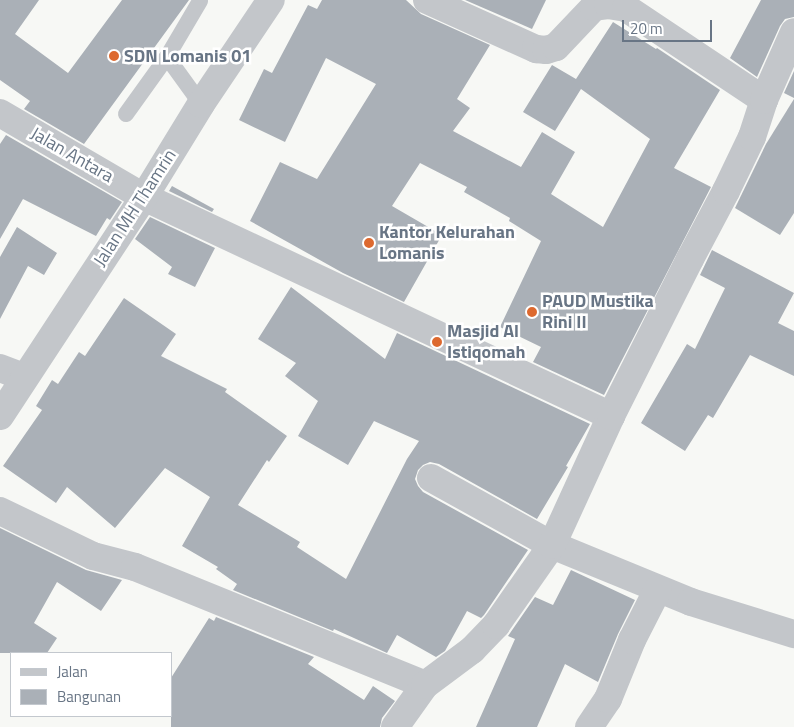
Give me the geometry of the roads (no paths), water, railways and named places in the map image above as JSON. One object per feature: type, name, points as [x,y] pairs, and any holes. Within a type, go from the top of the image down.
[{"type":"street","name":"Jalan MH Thamrin","points":[[0,416],[12,372],[144,197],[201,104],[271,0]]},
{"type":"street","points":[[427,0],[536,49],[546,50],[556,47],[594,7],[608,5],[626,8],[764,100]]},
{"type":"street","points":[[395,727],[425,685],[472,650],[496,625],[552,545],[611,416],[752,137],[764,100],[794,32]]},
{"type":"street","name":"Jalan Antara","points":[[0,113],[144,197],[611,416]]},
{"type":"street","points":[[431,478],[552,545],[691,602],[794,634]]},
{"type":"street","points":[[0,511],[93,556],[134,567],[425,685]]},
{"type":"street","points":[[589,727],[608,699],[632,640],[658,589]]},
{"type":"lane","points":[[126,114],[167,57],[200,1]]},
{"type":"lane","points":[[167,57],[201,104]]},
{"type":"place","name":"SDN Lomanis 01","points":[[114,56]]},
{"type":"place","name":"Kantor Kelurahan Lomanis","points":[[369,243]]},
{"type":"place","name":"PAUD Mustika Rini II","points":[[532,312]]},
{"type":"place","name":"Masjid Al Istiqomah","points":[[437,342]]}]
